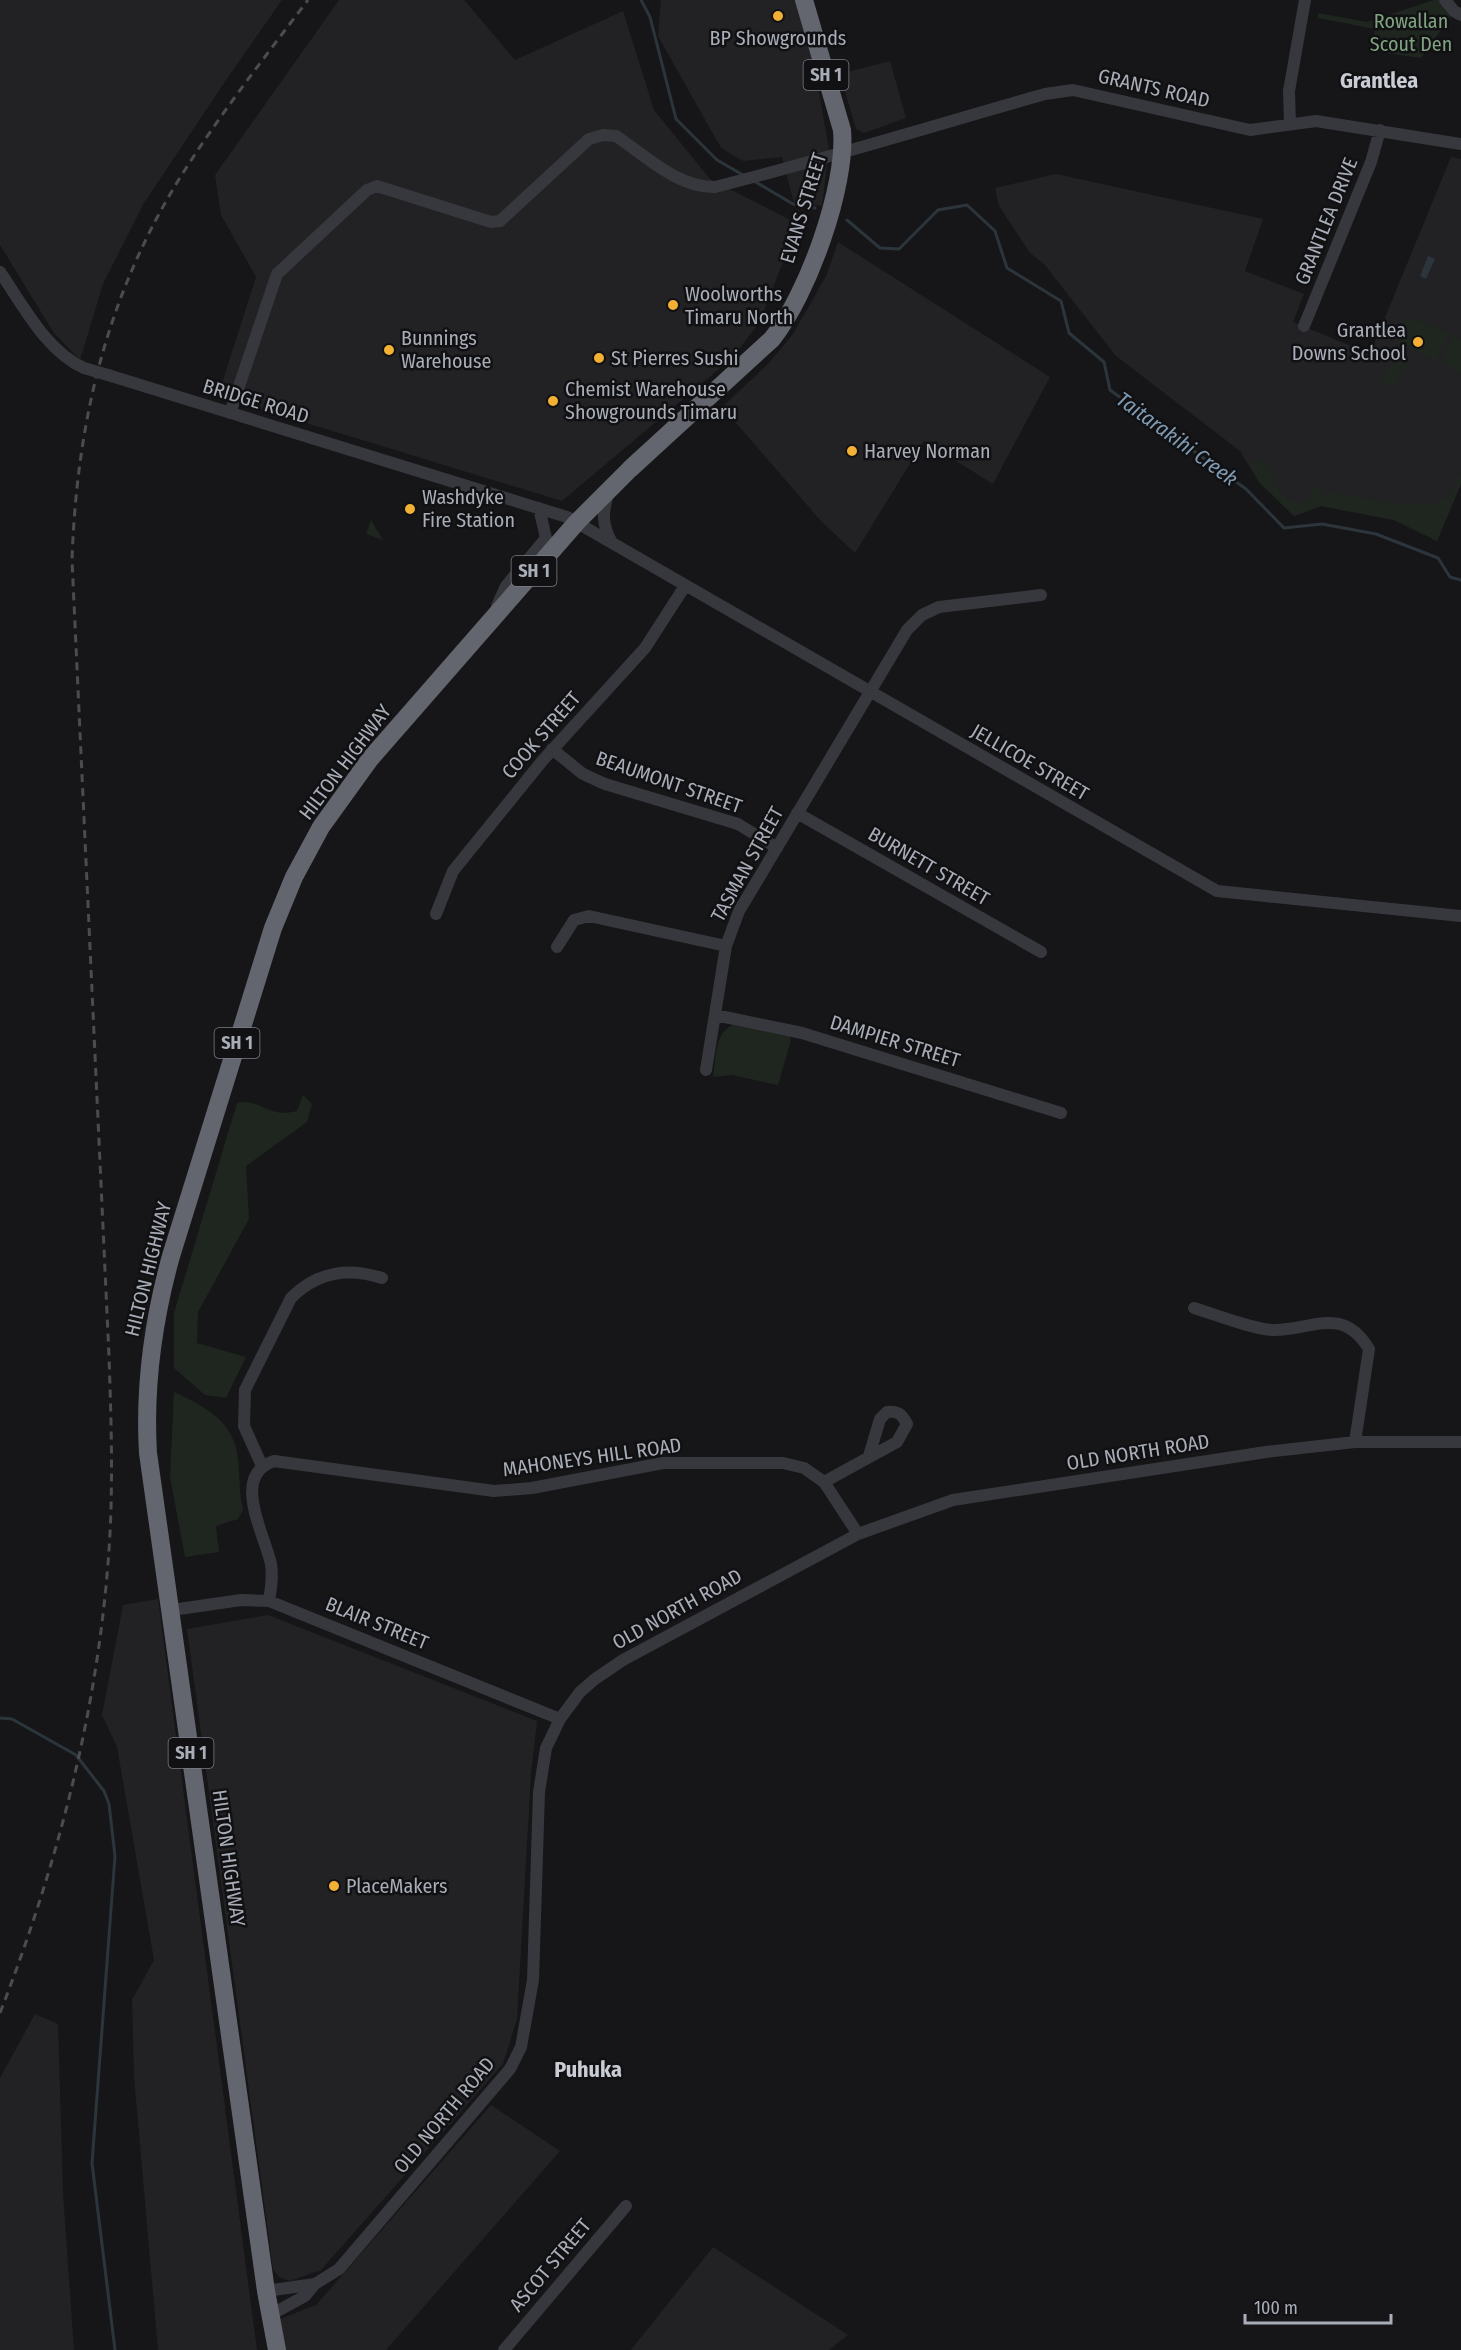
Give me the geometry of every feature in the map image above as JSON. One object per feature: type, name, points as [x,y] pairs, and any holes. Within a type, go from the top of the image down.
[{"type":"highway","name":"EVANS STREET","points":[[577,522],[778,331],[796,300],[829,215],[844,151],[842,130],[804,0]]},
{"type":"highway","name":"HILTON HIGHWAY","points":[[277,2350],[266,2291],[148,1444],[147,1397],[152,1339],[171,1256],[273,928],[307,851],[337,803],[370,759],[577,522]]},
{"type":"street","points":[[1290,124],[1289,91],[1305,0]]},
{"type":"street","points":[[1445,0],[1454,11],[1461,15]]},
{"type":"street","name":"GRANTS ROAD","points":[[230,413],[277,274],[368,190],[377,186],[491,222],[500,221],[589,139],[603,135],[616,136],[687,184],[716,187],[1045,94],[1073,90],[1250,130],[1316,121],[1461,144]]},
{"type":"street","name":"GRANTLEA DRIVE","points":[[1304,326],[1374,154],[1380,130]]},
{"type":"street","name":"BRIDGE ROAD","points":[[0,272],[43,333],[67,359],[84,368],[539,508],[577,522]]},
{"type":"street","points":[[609,490],[602,518],[604,528],[612,543]]},
{"type":"street","points":[[492,619],[506,586],[546,538],[539,508]]},
{"type":"street","name":"JELLICOE STREET","points":[[577,522],[868,692],[1217,891],[1461,916]]},
{"type":"street","name":"COOK STREET","points":[[436,914],[453,871],[552,749],[645,648],[685,586]]},
{"type":"street","name":"TASMAN STREET","points":[[706,1070],[726,945],[745,899],[907,630],[922,615],[939,607],[1041,595]]},
{"type":"street","name":"BEAUMONT STREET","points":[[552,749],[583,774],[605,784],[738,824],[777,848]]},
{"type":"street","name":"BURNETT STREET","points":[[797,813],[1041,952]]},
{"type":"street","points":[[557,948],[574,920],[589,916],[726,945]]},
{"type":"street","name":"DAMPIER STREET","points":[[715,1015],[802,1032],[1061,1113]]},
{"type":"street","points":[[269,1601],[272,1572],[252,1491],[256,1473],[262,1467],[244,1426],[245,1390],[291,1298],[302,1287],[319,1277],[339,1272],[358,1272],[382,1278]]},
{"type":"street","points":[[1194,1308],[1272,1330],[1330,1322],[1349,1326],[1369,1349],[1355,1442]]},
{"type":"street","name":"OLD NORTH ROAD","points":[[272,2314],[305,2296],[315,2284],[339,2269],[510,2069],[520,2047],[533,1980],[540,1774],[546,1748],[560,1719],[595,1679],[623,1660],[858,1534],[953,1500],[1266,1452],[1355,1442],[1461,1442]]},
{"type":"street","points":[[824,1482],[869,1456]]},
{"type":"street","name":"MAHONEYS HILL ROAD","points":[[262,1467],[283,1460],[370,1475],[494,1491],[514,1491],[663,1463],[762,1462],[796,1465],[824,1482],[858,1534]]},
{"type":"street","name":"BLAIR STREET","points":[[172,1610],[241,1600],[269,1601],[560,1719]]},
{"type":"street","name":"ASCOT STREET","points":[[504,2350],[626,2206]]},
{"type":"street","name":"OLD NORTH ROAD","points":[[266,2291],[315,2284]]},
{"type":"shaded area","points":[[0,0],[282,0],[144,203],[103,284],[80,360],[54,333],[0,245]]},
{"type":"shaded area","points":[[339,0],[464,0],[515,60],[623,11],[654,110],[710,179],[798,224],[759,323],[732,358],[562,501],[218,396],[256,277],[221,215],[215,175]]},
{"type":"shaded area","points":[[661,0],[797,0],[813,59],[829,149],[822,206],[794,203],[782,157],[743,161],[721,148],[658,36]]},
{"type":"shaded area","points":[[890,61],[906,118],[864,133],[856,129],[840,74]]},
{"type":"shaded area","points":[[1451,157],[1461,159],[1461,484],[1437,541],[1394,520],[1321,506],[1294,516],[1259,482],[1240,451],[1116,356],[1044,264],[1030,253],[999,206],[995,188],[1056,174],[1263,219],[1245,271],[1304,294],[1293,322],[1370,354]]},
{"type":"shaded area","points":[[838,242],[1050,377],[993,484],[924,441],[855,553],[821,521],[722,407],[768,364],[793,334],[826,276]]},
{"type":"shaded area","points":[[1428,256],[1435,259],[1426,279],[1420,276]]},
{"type":"shaded area","points":[[158,1599],[257,2350],[158,2350],[134,2076],[132,2000],[154,1960],[117,1747],[102,1715],[123,1605]]},
{"type":"shaded area","points":[[268,1615],[537,1721],[531,1774],[517,2019],[503,2064],[321,2270],[290,2281],[279,2277],[273,2269],[187,1629]]},
{"type":"shaded area","points":[[35,2014],[58,2024],[63,2193],[74,2350],[0,2350],[0,2078]]},
{"type":"shaded area","points":[[491,2105],[560,2151],[386,2350],[285,2350],[280,2319],[316,2305]]},
{"type":"shaded area","points":[[713,2247],[848,2335],[829,2350],[631,2350]]},
{"type":"green space","name":"Rowallan Scout Den","points":[[1434,0],[1441,0],[1452,15],[1421,58],[1371,51],[1375,29],[1318,18],[1318,13],[1367,22]]},
{"type":"green space","points":[[1408,317],[1449,334],[1436,361],[1395,340]]},
{"type":"green space","points":[[1453,336],[1461,340],[1461,373],[1440,362]]},
{"type":"green space","points":[[1397,348],[1411,355],[1394,389],[1382,383]]},
{"type":"green space","points":[[1261,458],[1273,474],[1274,482],[1280,491],[1298,502],[1309,500],[1311,489],[1317,487],[1321,491],[1319,501],[1325,493],[1331,492],[1393,504],[1432,505],[1451,495],[1461,471],[1461,484],[1437,541],[1394,520],[1321,506],[1294,516],[1259,482],[1252,470],[1255,461]]},
{"type":"green space","points":[[371,520],[383,540],[366,534]]},
{"type":"green space","points":[[733,1025],[789,1036],[791,1040],[778,1085],[732,1075],[713,1077],[719,1040],[722,1034]]},
{"type":"green space","points":[[303,1095],[312,1104],[307,1122],[246,1166],[249,1219],[198,1312],[197,1343],[246,1357],[226,1398],[205,1395],[174,1368],[174,1313],[237,1103],[251,1103],[287,1113],[297,1111]]},
{"type":"green space","points":[[174,1392],[197,1403],[216,1417],[231,1435],[235,1446],[243,1510],[238,1519],[216,1526],[219,1552],[185,1557],[170,1477]]},
{"type":"waterway","name":"Taitarakihi Creek","points":[[641,0],[650,17],[676,119],[717,160],[743,175]]},
{"type":"waterway","name":"Taitarakihi Creek","points":[[754,181],[793,204],[815,208]]},
{"type":"waterway","name":"Taitarakihi Creek","points":[[847,220],[880,248],[899,249],[938,210],[967,205],[995,231],[1007,268],[1061,301],[1069,333],[1104,362],[1110,390],[1246,489],[1284,528],[1322,524],[1376,534],[1438,558],[1450,577],[1461,580]]},
{"type":"waterway","points":[[0,1718],[12,1719],[76,1755],[104,1791],[109,1804],[115,1856],[92,2163],[115,2350]]},
{"type":"railway","points":[[0,2013],[41,1896],[74,1777],[97,1656],[110,1533],[112,1467],[109,1356],[72,560],[81,455],[102,354],[137,258],[188,165],[246,81],[308,0]]},
{"type":"place","name":"BP Showgrounds","points":[[778,16]]},
{"type":"place","name":"Woolworths Timaru North","points":[[673,305]]},
{"type":"place","name":"Grantlea Downs School","points":[[1418,342]]},
{"type":"place","name":"Bunnings Warehouse","points":[[389,350]]},
{"type":"place","name":"St Pierres Sushi","points":[[599,358]]},
{"type":"place","name":"Chemist Warehouse Showgrounds Timaru","points":[[553,401]]},
{"type":"place","name":"Harvey Norman","points":[[852,451]]},
{"type":"place","name":"Washdyke Fire Station","points":[[410,509]]},
{"type":"place","name":"PlaceMakers","points":[[334,1886]]},
{"type":"district","name":"Grantlea","points":[[1379,80]]},
{"type":"district","name":"Puhuka","points":[[588,2069]]}]
